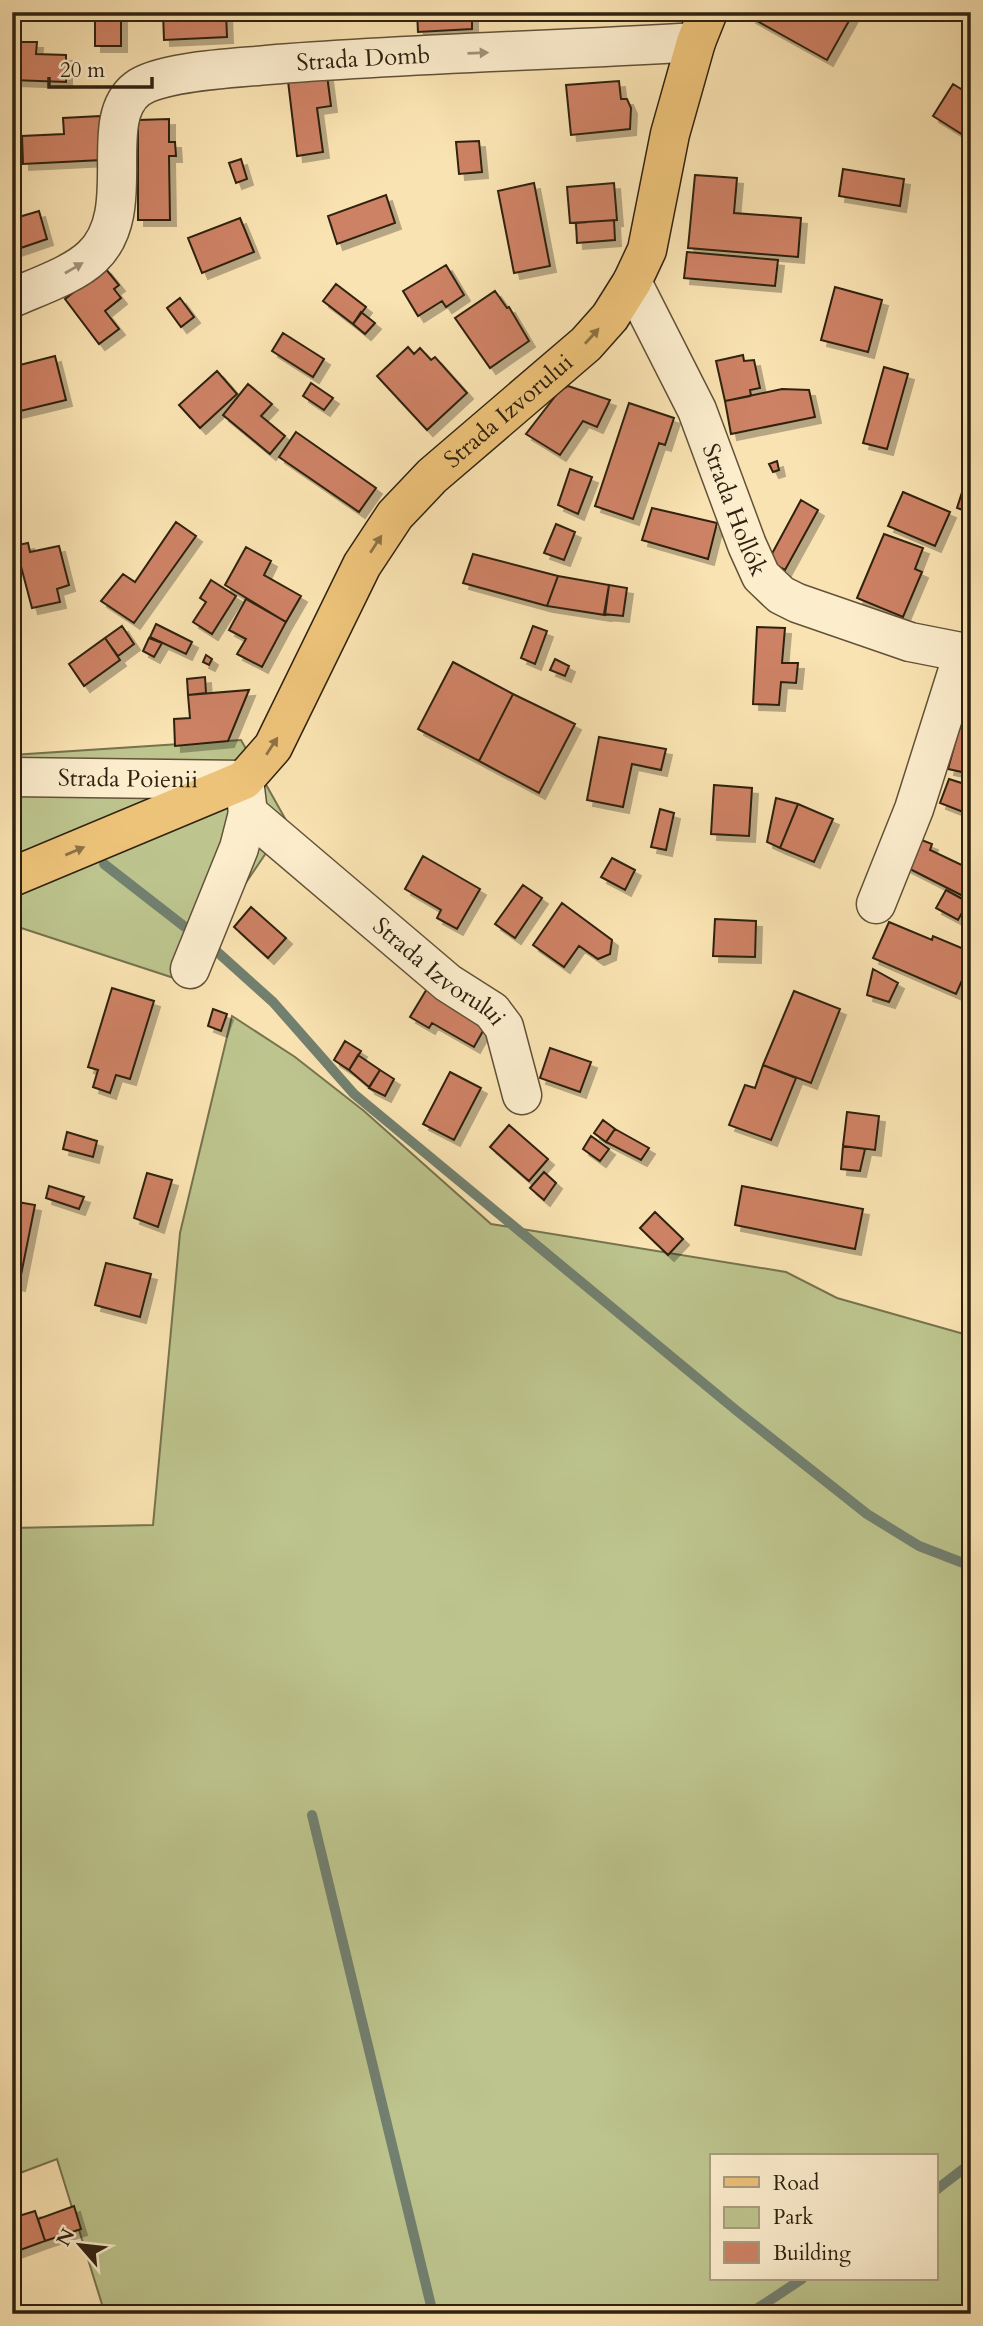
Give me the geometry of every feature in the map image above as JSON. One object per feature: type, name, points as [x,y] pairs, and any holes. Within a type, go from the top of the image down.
[{"type":"main road","name":"Strada Izvorului","points":[[12,877],[246,796],[273,747],[362,565],[395,514],[432,476],[586,344],[610,317],[632,282],[648,250],[670,134],[702,27]]},
{"type":"street","name":"Strada Domb","points":[[12,298],[61,276],[91,258],[107,239],[117,206],[117,142],[122,115],[127,101],[138,89],[158,80],[202,71],[702,27]]},
{"type":"street","name":"Strada Hollók","points":[[632,282],[697,410],[761,576],[781,595],[797,603],[910,642],[967,654],[914,809],[876,904]]},
{"type":"street","name":"Strada Poienii","points":[[12,777],[246,796]]},
{"type":"street","points":[[190,969],[239,848],[246,796]]},
{"type":"street","name":"Strada Izvorului","points":[[246,796],[448,983],[492,1011],[504,1027],[522,1095]]},
{"type":"green space","points":[[241,740],[287,822],[180,980],[12,925],[12,755]]},
{"type":"green space","points":[[232,1016],[295,1057],[364,1111],[491,1224],[786,1272],[837,1298],[971,1336],[971,2314],[105,2314],[57,2159],[12,2176],[12,1528],[153,1525],[180,1233]]},
{"type":"building","points":[[95,12],[121,12],[121,46],[95,46]]},
{"type":"building","points":[[163,12],[226,12],[227,37],[164,40]]},
{"type":"building","points":[[417,12],[472,12],[472,29],[418,32]]},
{"type":"building","points":[[753,12],[854,12],[827,60],[750,17]]},
{"type":"building","points":[[17,42],[37,42],[36,54],[66,55],[66,82],[12,80],[12,48],[17,48]]},
{"type":"building","points":[[327,75],[331,106],[317,108],[323,152],[297,156],[288,81]]},
{"type":"building","points":[[619,81],[621,99],[627,99],[631,108],[630,129],[571,135],[566,85]]},
{"type":"building","points":[[953,84],[971,95],[971,124],[963,135],[933,116]]},
{"type":"building","points":[[100,116],[102,160],[23,164],[22,136],[64,134],[63,118]]},
{"type":"building","points":[[169,119],[169,142],[175,142],[176,156],[169,156],[170,220],[138,220],[138,120]]},
{"type":"building","points":[[479,141],[482,172],[459,174],[456,142]]},
{"type":"building","points":[[241,159],[247,179],[236,183],[229,163]]},
{"type":"building","points":[[843,169],[904,179],[900,206],[839,196]]},
{"type":"building","points":[[695,175],[737,178],[734,213],[801,218],[798,257],[688,248]]},
{"type":"building","points":[[534,183],[550,266],[514,273],[498,191]]},
{"type":"building","points":[[614,183],[617,220],[570,223],[567,187]]},
{"type":"building","points":[[386,195],[395,223],[337,244],[328,216]]},
{"type":"building","points":[[39,211],[47,239],[12,251],[12,219]]},
{"type":"building","points":[[240,218],[254,252],[202,273],[188,238]]},
{"type":"building","points":[[614,220],[615,240],[577,243],[576,223]]},
{"type":"building","points":[[687,252],[778,260],[775,286],[684,278]]},
{"type":"building","points":[[446,265],[464,295],[446,307],[442,301],[418,316],[403,291]]},
{"type":"building","points":[[105,268],[119,285],[114,289],[121,298],[105,311],[119,329],[99,344],[65,299]]},
{"type":"building","points":[[336,284],[366,307],[353,324],[323,301]]},
{"type":"building","points":[[835,287],[882,300],[868,352],[821,340]]},
{"type":"building","points":[[495,291],[507,308],[509,307],[529,341],[490,368],[455,318]]},
{"type":"building","points":[[180,298],[194,317],[181,327],[167,308]]},
{"type":"building","points":[[361,312],[375,323],[365,334],[353,324]]},
{"type":"building","points":[[283,333],[324,359],[313,377],[272,351]]},
{"type":"building","points":[[408,347],[414,354],[420,348],[431,360],[435,357],[467,393],[427,430],[377,376]]},
{"type":"building","points":[[743,355],[744,361],[754,360],[760,388],[750,390],[751,396],[725,401],[716,361]]},
{"type":"building","points":[[55,356],[66,400],[12,413],[12,367]]},
{"type":"building","points":[[884,367],[908,374],[887,449],[863,443]]},
{"type":"building","points":[[217,371],[237,394],[200,428],[179,405]]},
{"type":"building","points":[[311,383],[333,398],[324,410],[303,396]]},
{"type":"building","points":[[248,384],[272,404],[261,416],[285,436],[270,454],[223,415]]},
{"type":"building","points":[[568,386],[610,400],[597,427],[583,421],[560,455],[526,434],[560,390]]},
{"type":"building","points":[[782,389],[809,390],[815,417],[731,434],[725,401]]},
{"type":"building","points":[[629,403],[674,418],[665,445],[659,443],[633,519],[595,506]]},
{"type":"building","points":[[296,432],[376,488],[359,512],[279,457]]},
{"type":"building","points":[[777,461],[779,470],[773,472],[769,464]]},
{"type":"building","points":[[570,469],[592,477],[578,514],[558,505]]},
{"type":"building","points":[[964,486],[971,489],[971,513],[957,508]]},
{"type":"building","points":[[903,492],[950,512],[935,546],[888,526]]},
{"type":"building","points":[[801,500],[818,510],[785,570],[768,561]]},
{"type":"building","points":[[652,508],[717,523],[708,559],[642,540]]},
{"type":"building","points":[[176,522],[196,536],[134,623],[101,601],[123,574],[135,582]]},
{"type":"building","points":[[556,524],[575,532],[564,560],[544,553]]},
{"type":"building","points":[[884,534],[923,548],[915,569],[922,572],[903,617],[857,598]]},
{"type":"building","points":[[28,543],[30,552],[59,546],[69,585],[57,589],[60,602],[32,608],[18,555],[18,545]]},
{"type":"building","points":[[246,547],[271,561],[264,575],[301,596],[286,622],[225,585]]},
{"type":"building","points":[[473,554],[558,576],[547,606],[463,583]]},
{"type":"building","points":[[558,576],[609,585],[605,615],[547,606]]},
{"type":"building","points":[[211,580],[236,596],[212,634],[193,622],[206,602],[200,598]]},
{"type":"building","points":[[609,585],[627,588],[623,616],[604,614]]},
{"type":"building","points":[[246,599],[286,622],[262,667],[237,654],[246,639],[229,630]]},
{"type":"building","points":[[156,624],[192,642],[186,654],[150,637]]},
{"type":"building","points":[[122,626],[134,644],[118,656],[105,638]]},
{"type":"building","points":[[533,626],[547,631],[535,664],[521,658]]},
{"type":"building","points":[[757,627],[785,628],[782,663],[798,663],[796,683],[781,682],[779,705],[753,704]]},
{"type":"building","points":[[105,638],[120,660],[84,686],[69,664]]},
{"type":"building","points":[[149,638],[162,643],[154,657],[143,651]]},
{"type":"building","points":[[206,655],[212,659],[209,665],[203,662]]},
{"type":"building","points":[[555,659],[569,666],[565,676],[550,670]]},
{"type":"building","points":[[453,662],[513,694],[479,761],[418,729]]},
{"type":"building","points":[[205,677],[206,693],[188,695],[187,679]]},
{"type":"building","points":[[971,685],[971,774],[948,769]]},
{"type":"building","points":[[249,690],[228,741],[175,746],[174,719],[190,718],[188,695]]},
{"type":"building","points":[[513,694],[575,724],[539,793],[479,761]]},
{"type":"building","points":[[599,737],[666,749],[661,770],[632,764],[623,807],[587,800]]},
{"type":"building","points":[[949,779],[971,786],[971,815],[940,803]]},
{"type":"building","points":[[714,785],[752,788],[749,836],[711,834]]},
{"type":"building","points":[[776,798],[798,804],[780,848],[767,842]]},
{"type":"building","points":[[798,804],[833,819],[814,862],[780,848]]},
{"type":"building","points":[[660,809],[674,813],[666,850],[651,847]]},
{"type":"building","points":[[914,837],[932,844],[930,850],[966,867],[962,877],[971,882],[971,900],[902,865]]},
{"type":"building","points":[[423,856],[480,889],[457,929],[437,918],[441,910],[405,889]]},
{"type":"building","points":[[612,858],[635,870],[625,890],[601,877]]},
{"type":"building","points":[[523,885],[542,898],[515,938],[495,924]]},
{"type":"building","points":[[946,890],[968,902],[958,920],[936,908]]},
{"type":"building","points":[[562,903],[612,940],[610,954],[598,959],[579,946],[564,967],[533,945]]},
{"type":"building","points":[[251,907],[286,938],[268,958],[234,927]]},
{"type":"building","points":[[715,919],[756,921],[755,957],[713,956]]},
{"type":"building","points":[[889,922],[932,940],[933,936],[971,952],[971,960],[956,994],[873,958]]},
{"type":"building","points":[[873,969],[898,983],[889,1002],[867,995]]},
{"type":"building","points":[[428,987],[488,1022],[474,1047],[432,1023],[429,1028],[410,1017]]},
{"type":"building","points":[[112,988],[154,1001],[130,1079],[116,1075],[110,1093],[93,1087],[98,1070],[88,1067]]},
{"type":"building","points":[[794,991],[840,1009],[811,1083],[763,1065]]},
{"type":"building","points":[[213,1009],[227,1014],[221,1031],[208,1026]]},
{"type":"building","points":[[345,1041],[361,1051],[349,1070],[334,1060]]},
{"type":"building","points":[[550,1048],[591,1062],[580,1092],[540,1078]]},
{"type":"building","points":[[358,1055],[380,1070],[369,1087],[349,1070]]},
{"type":"building","points":[[763,1065],[796,1078],[771,1140],[729,1125],[745,1085],[755,1088]]},
{"type":"building","points":[[380,1070],[394,1079],[385,1096],[369,1088]]},
{"type":"building","points":[[450,1072],[481,1088],[454,1140],[423,1124]]},
{"type":"building","points":[[847,1112],[879,1116],[875,1150],[843,1146]]},
{"type":"building","points":[[603,1120],[615,1129],[606,1142],[594,1133]]},
{"type":"building","points":[[509,1125],[548,1159],[529,1181],[490,1147]]},
{"type":"building","points":[[615,1129],[649,1148],[641,1160],[606,1142]]},
{"type":"building","points":[[67,1132],[97,1141],[93,1157],[63,1149]]},
{"type":"building","points":[[591,1136],[609,1149],[600,1161],[583,1149]]},
{"type":"building","points":[[843,1146],[865,1149],[860,1171],[841,1169]]},
{"type":"building","points":[[544,1172],[556,1183],[544,1200],[530,1188]]},
{"type":"building","points":[[147,1173],[172,1180],[158,1227],[134,1218]]},
{"type":"building","points":[[49,1186],[84,1197],[79,1209],[46,1198]]},
{"type":"building","points":[[742,1186],[863,1209],[855,1249],[735,1225]]},
{"type":"building","points":[[12,1201],[35,1205],[19,1285],[12,1283]]},
{"type":"building","points":[[655,1212],[683,1239],[668,1255],[640,1228]]},
{"type":"building","points":[[106,1263],[151,1274],[140,1317],[95,1305]]},
{"type":"building","points":[[74,2206],[81,2229],[45,2241],[38,2219]]},
{"type":"building","points":[[35,2211],[45,2241],[12,2253],[12,2218]]},
{"type":"waterway","points":[[104,864],[185,927]]},
{"type":"waterway","points":[[214,949],[273,1002],[354,1094],[737,1411],[867,1514],[919,1546],[971,1566]]},
{"type":"waterway","points":[[312,1815],[433,2314]]},
{"type":"waterway","points":[[937,2189],[971,2163]]},
{"type":"waterway","points":[[749,2314],[800,2280]]}]
